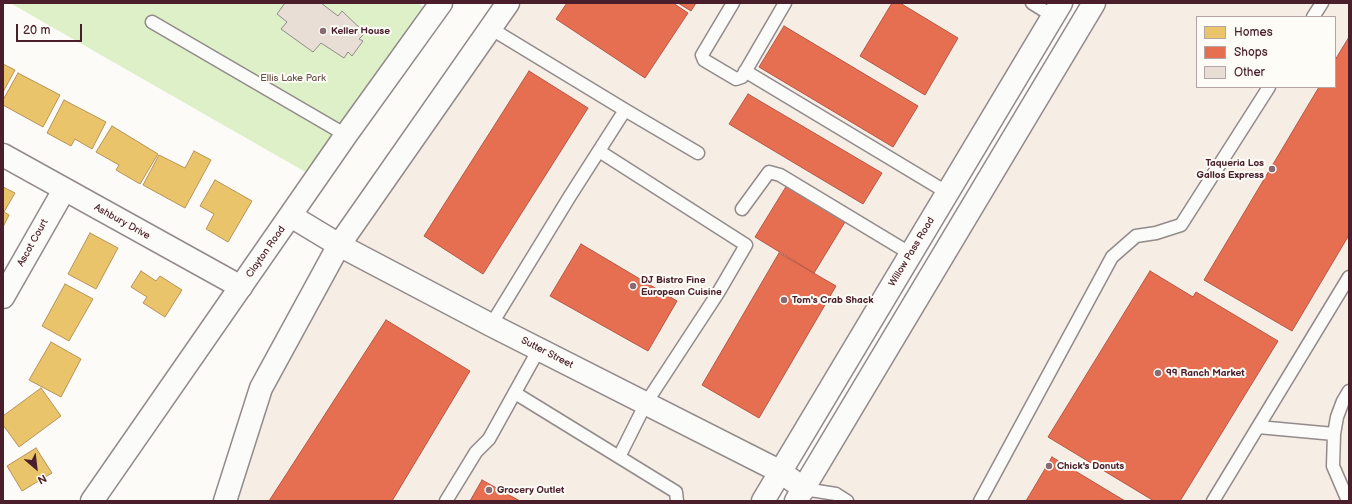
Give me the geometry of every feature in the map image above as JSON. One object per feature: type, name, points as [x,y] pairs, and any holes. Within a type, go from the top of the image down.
[{"type":"main road","name":"Clayton Road","points":[[92,501],[242,287],[346,135],[441,3]]},
{"type":"main road","points":[[225,501],[261,388],[338,245],[508,3]]},
{"type":"main road","points":[[804,497],[1094,3]]},
{"type":"main road","name":"Willow Pass Road","points":[[763,501],[1057,9]]},
{"type":"main road","name":"Ashbury Drive","points":[[3,155],[242,287]]},
{"type":"main road","name":"Ascot Court","points":[[3,297],[64,190]]},
{"type":"main road","name":"Sutter Street","points":[[290,216],[338,245],[491,325],[781,472],[804,497]]},
{"type":"lane","points":[[733,3],[702,55],[704,60],[736,79],[742,77],[785,3]]},
{"type":"lane","points":[[1032,3],[1057,9]]},
{"type":"lane","points":[[1314,16],[1322,3]]},
{"type":"lane","points":[[152,22],[346,135]]},
{"type":"lane","points":[[490,28],[698,153]]},
{"type":"lane","points":[[745,71],[948,193]]},
{"type":"lane","points":[[980,501],[1112,257],[1136,236],[1156,233],[1181,226],[1268,88]]},
{"type":"lane","points":[[491,325],[625,110]]},
{"type":"lane","points":[[599,151],[746,245],[718,293],[646,403],[619,457]]},
{"type":"lane","points":[[742,209],[769,172],[780,174],[911,254]]},
{"type":"lane","points":[[1213,501],[1349,277]]},
{"type":"lane","points":[[446,501],[476,452],[489,439],[539,349]]},
{"type":"lane","points":[[1348,501],[1333,466],[1334,434],[1343,401],[1349,391]]},
{"type":"lane","points":[[515,393],[676,492],[677,501]]},
{"type":"lane","points":[[1258,427],[1334,434]]},
{"type":"lane","points":[[804,497],[836,494],[847,501]]},
{"type":"shaded area","points":[[508,3],[1061,3],[763,501],[225,501],[261,388],[339,245]]},
{"type":"shaded area","points":[[1091,3],[1349,3],[1349,501],[789,501]]},
{"type":"green space","name":"Ellis Lake Park","points":[[10,3],[418,3],[433,14],[316,178]]},
{"type":"building: Homes","points":[[3,64],[15,70],[3,92]]},
{"type":"building: Homes","points":[[18,73],[60,95],[43,127],[3,105],[3,100]]},
{"type":"building: Homes","points":[[64,100],[106,122],[92,149],[75,139],[71,146],[47,133]]},
{"type":"building: Homes","points":[[112,126],[158,154],[140,184],[116,170],[119,165],[96,152]]},
{"type":"building: Homes","points":[[194,151],[211,160],[185,208],[143,185],[159,155],[185,168]]},
{"type":"building: Homes","points":[[215,180],[252,201],[228,242],[206,229],[214,214],[200,206]]},
{"type":"building: Homes","points":[[3,187],[15,193],[4,212],[9,215],[3,227]]},
{"type":"building: Homes","points":[[90,233],[118,248],[96,289],[68,274]]},
{"type":"building: Homes","points":[[141,271],[156,281],[160,276],[182,290],[165,317],[143,303],[147,297],[131,287]]},
{"type":"building: Homes","points":[[65,284],[93,299],[69,341],[42,326]]},
{"type":"building: Homes","points":[[51,342],[81,359],[61,397],[29,380]]},
{"type":"building: Homes","points":[[41,388],[61,416],[19,447],[3,425],[3,416]]},
{"type":"building: Homes","points":[[36,448],[52,473],[22,491],[7,466]]},
{"type":"building: Shops","points":[[567,3],[673,3],[688,13],[645,78],[556,19]]},
{"type":"building: Shops","points":[[678,3],[696,3],[691,11]]},
{"type":"building: Shops","points":[[892,3],[900,3],[958,38],[925,95],[860,56]]},
{"type":"building: Shops","points":[[784,26],[918,106],[893,147],[759,67]]},
{"type":"building: Shops","points":[[1349,37],[1349,235],[1292,331],[1204,280],[1318,88],[1336,88],[1336,58]]},
{"type":"building: Shops","points":[[529,71],[588,108],[483,274],[424,236]]},
{"type":"building: Shops","points":[[748,94],[882,173],[863,204],[729,124]]},
{"type":"building: Shops","points":[[787,185],[845,222],[814,273],[755,237]]},
{"type":"building: Shops","points":[[581,244],[677,301],[648,351],[550,296]]},
{"type":"building: Shops","points":[[779,253],[836,286],[759,418],[702,385]]},
{"type":"building: Shops","points":[[1150,271],[1193,297],[1196,292],[1278,341],[1180,501],[1154,501],[1048,437]]},
{"type":"building: Shops","points":[[386,320],[470,371],[392,501],[269,501]]},
{"type":"building: Shops","points":[[1052,457],[1125,501],[1026,501]]},
{"type":"building: Shops","name":"Grocery Outlet","points":[[482,480],[520,501],[470,501]]},
{"type":"building: Other","name":"Keller House","points":[[285,3],[321,3],[338,16],[342,11],[365,33],[359,39],[363,41],[352,56],[348,52],[344,58],[321,43],[313,52],[281,29],[287,22],[277,14]]},
{"type":"place","name":"Keller House","points":[[323,31]]},
{"type":"place","name":"Taqueria Los Gallos Express","points":[[1272,169]]},
{"type":"place","name":"DJ Bistro Fine European Cuisine","points":[[633,286]]},
{"type":"place","name":"Tom's Crab Shack","points":[[784,300]]},
{"type":"place","name":"99 Ranch Market","points":[[1158,373]]},
{"type":"place","name":"Chick's Donuts","points":[[1049,466]]},
{"type":"place","name":"Grocery Outlet","points":[[489,490]]}]
